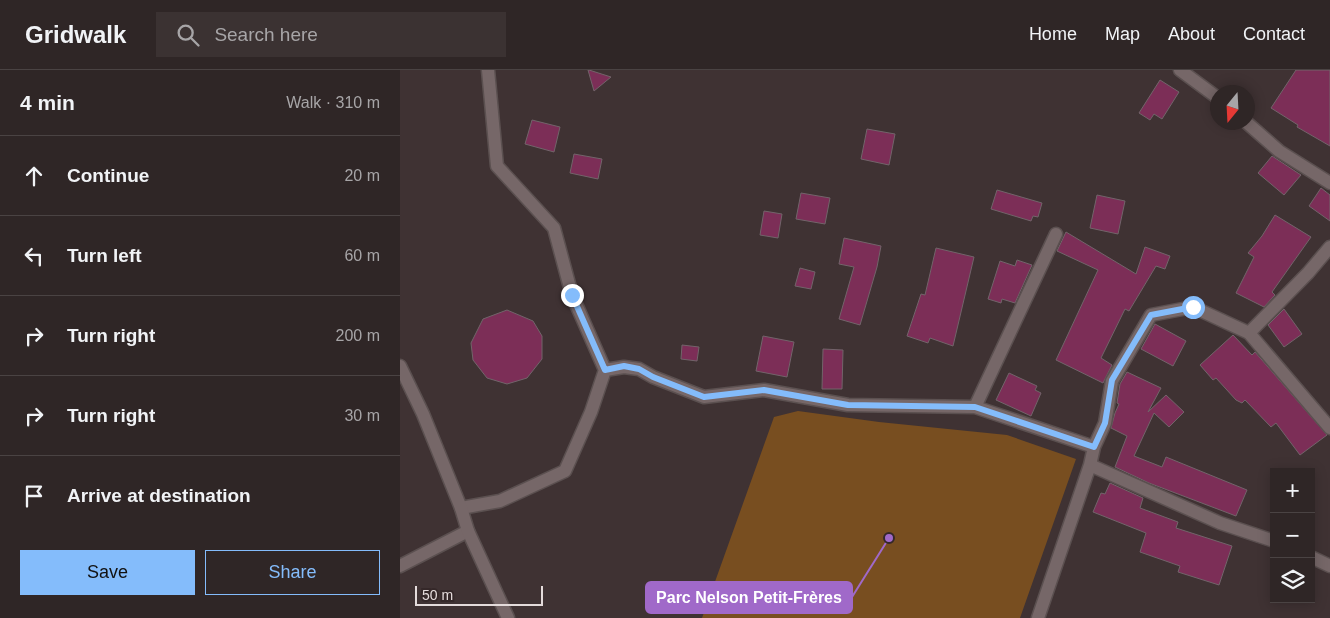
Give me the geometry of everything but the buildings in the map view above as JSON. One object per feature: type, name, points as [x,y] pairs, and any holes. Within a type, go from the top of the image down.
[{"type":"street","points":[[461,508],[500,501],[565,470],[591,412],[605,370],[572,295],[554,228],[497,166],[488,70]]},
{"type":"street","points":[[1180,70],[1210,92]]},
{"type":"street","points":[[1255,130],[1279,150],[1330,183]]},
{"type":"street","points":[[975,407],[1056,234]]},
{"type":"street","points":[[1249,333],[1308,273],[1330,247]]},
{"type":"street","points":[[1038,618],[1090,465],[1094,447],[1105,423],[1112,380],[1151,315],[1193,307],[1249,333],[1330,428]]},
{"type":"street","points":[[400,366],[423,414],[461,508],[468,531],[508,618]]},
{"type":"street","points":[[605,370],[624,366],[639,369],[653,377],[704,397],[764,390],[848,405],[975,407],[1094,447]]},
{"type":"street","points":[[1090,465],[1220,523],[1270,540]]},
{"type":"street","points":[[400,566],[468,531]]},
{"type":"street","points":[[1313,558],[1330,566]]},
{"type":"shaded area","points":[[798,411],[879,422],[1007,435],[1076,459],[1020,618],[702,618],[774,417]]},
{"type":"place","name":"Parc Nelson Petit-Frères","points":[[889,538]]},
{"type":"route","points":[[572,295],[605,370],[624,366],[639,369],[653,377],[704,397],[764,390],[848,405],[975,407],[1094,447],[1105,423],[1112,380],[1151,315],[1193,307]]}]
